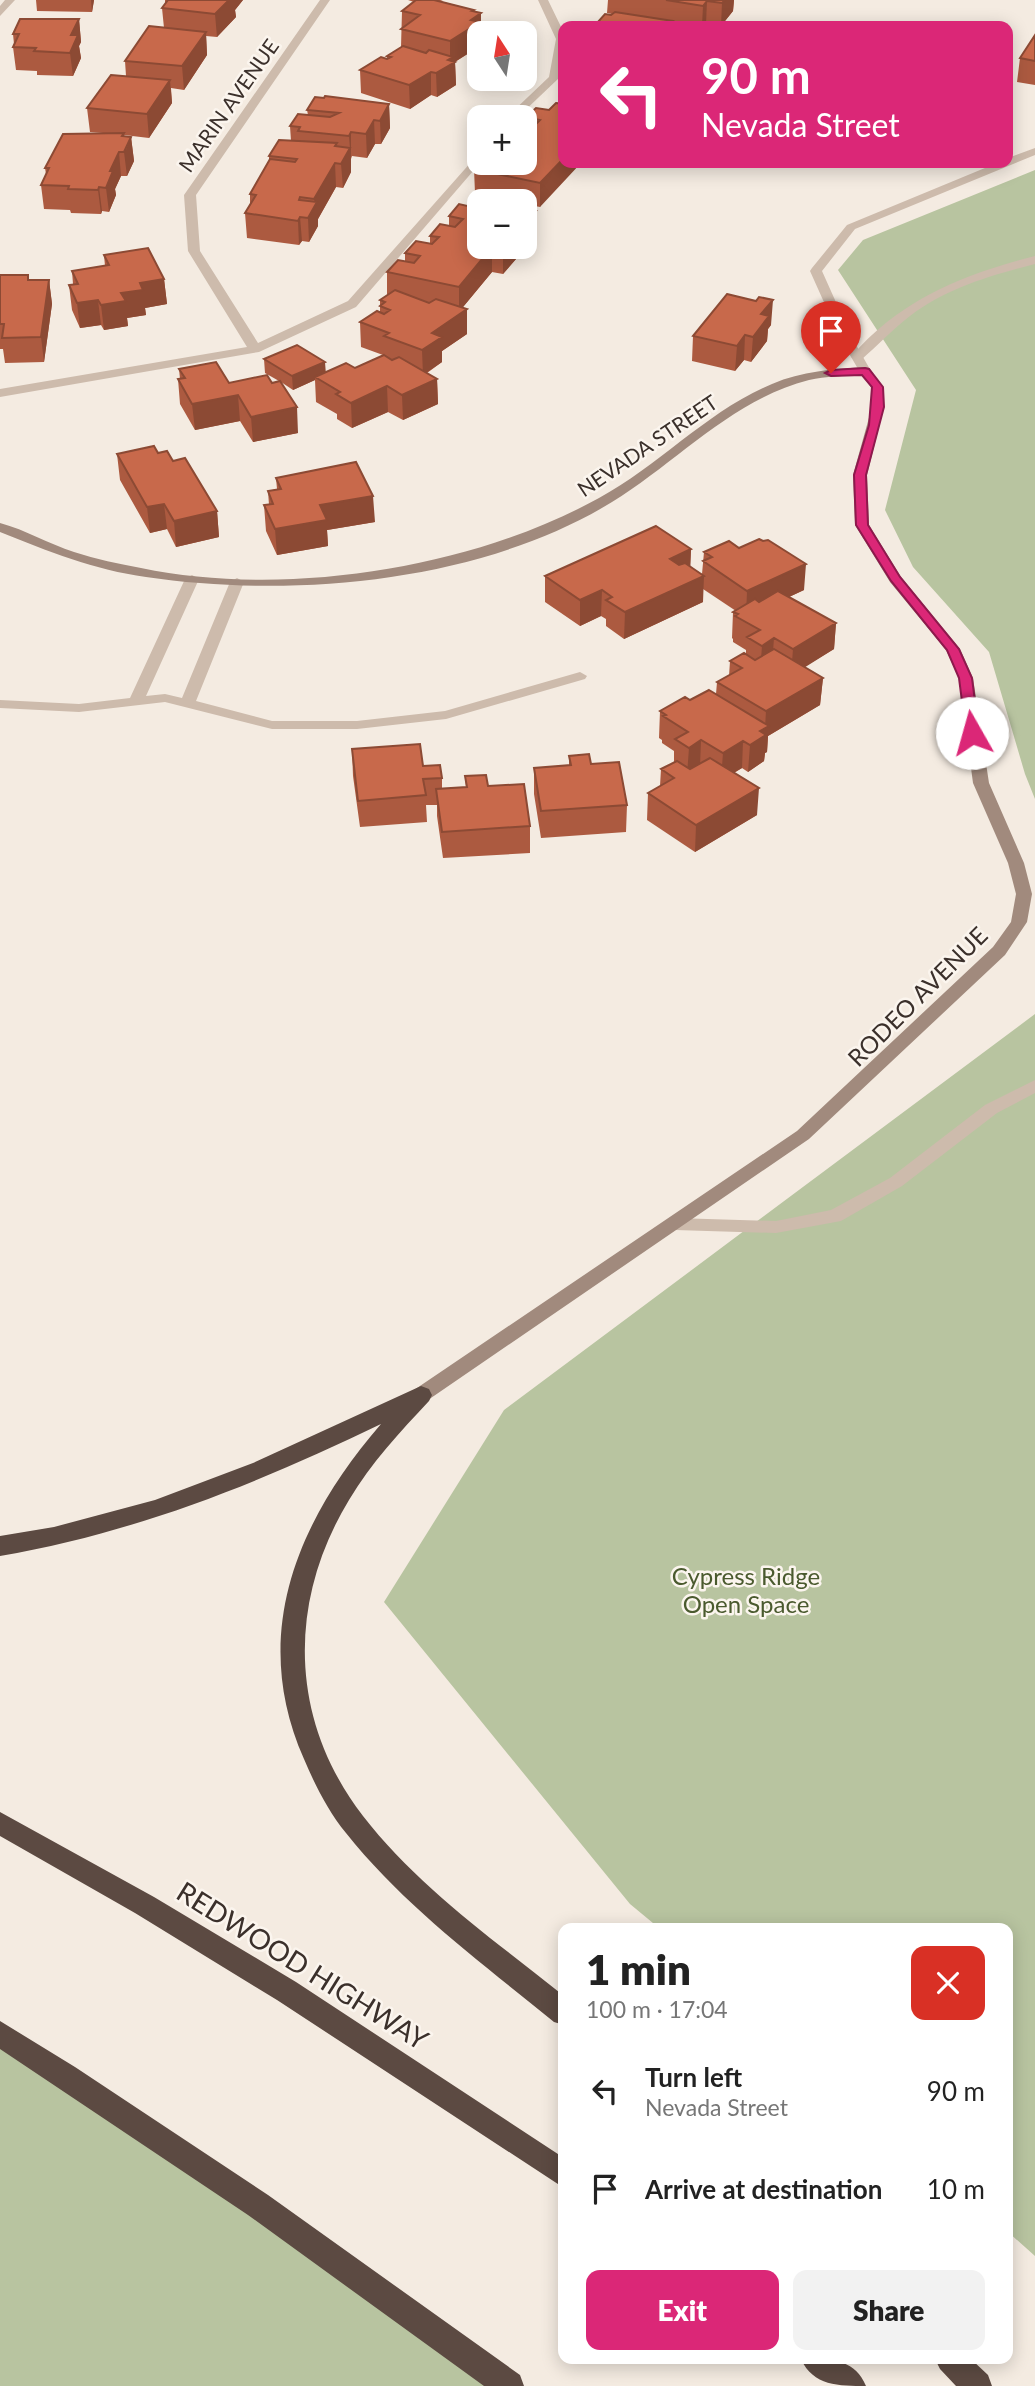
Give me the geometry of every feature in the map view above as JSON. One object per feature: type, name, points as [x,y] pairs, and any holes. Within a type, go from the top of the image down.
[{"type":"highway","points":[[0,1546],[98,1528],[167,1508],[307,1450],[421,1395]]},
{"type":"highway","points":[[421,1395],[355,1472],[313,1545],[292,1622],[289,1650],[294,1701],[323,1775],[346,1813],[367,1840],[415,1889],[558,2008]]},
{"type":"highway","name":"REDWOOD HIGHWAY","points":[[0,1823],[260,1974],[388,2055],[558,2171]]},
{"type":"highway","points":[[0,2034],[260,2206],[397,2302],[509,2386]]},
{"type":"highway","points":[[822,2364],[851,2386]]},
{"type":"highway","points":[[955,2364],[977,2386]]},
{"type":"street","points":[[0,13],[10,0]]},
{"type":"street","name":"MARIN AVENUE","points":[[255,349],[194,251],[190,195],[325,0]]},
{"type":"street","points":[[543,0],[558,32]]},
{"type":"street","points":[[525,105],[554,78],[558,56]]},
{"type":"street","name":"RODEO AVENUE","points":[[1013,160],[1035,151]]},
{"type":"street","name":"RODEO AVENUE","points":[[421,1395],[774,1156],[832,1111],[999,951],[1020,922],[1024,894],[1016,863],[981,783],[966,678],[953,649],[895,579],[862,525],[860,475],[878,407],[877,387],[846,338],[816,271],[851,228],[993,168]]},
{"type":"street","points":[[0,393],[255,349],[352,304],[467,170]]},
{"type":"street","points":[[861,364],[913,307],[1000,268],[1035,260]]},
{"type":"street","name":"NEVADA STREET","points":[[0,527],[26,540],[72,555],[151,573],[192,579],[237,582],[327,580],[396,572],[453,561],[526,538],[575,517],[608,499],[761,395],[800,378],[861,364]]},
{"type":"street","points":[[136,699],[192,579]]},
{"type":"street","points":[[188,702],[237,582]]},
{"type":"street","points":[[0,704],[79,708],[136,699],[164,698],[272,725],[357,724],[446,715],[580,676]]},
{"type":"street","points":[[675,1224],[776,1227],[835,1216],[896,1182],[990,1109],[1035,1086]]},
{"type":"green space","points":[[1035,170],[1035,799],[989,652],[913,567],[885,510],[916,390],[838,270],[863,240]]},
{"type":"green space","name":"Cypress Ridge Open Space","points":[[1035,1014],[1035,2256],[1013,2236],[1013,1923],[653,1923],[630,1904],[384,1602],[504,1410]]},
{"type":"green space","points":[[0,2034],[509,2386],[0,2386]]},
{"type":"building","points":[[168,0],[229,0],[215,14],[162,8]]},
{"type":"building","points":[[416,0],[434,0],[481,13],[471,20],[476,21],[467,21],[467,30],[450,41],[401,29],[420,15],[402,11]]},
{"type":"building","points":[[666,0],[725,0],[722,3],[707,1],[703,6]]},
{"type":"building","points":[[615,12],[673,21],[599,21],[605,14],[611,15]]},
{"type":"building","points":[[20,19],[79,19],[71,35],[78,35],[70,53],[13,47],[19,34],[13,34]]},
{"type":"building","points":[[149,26],[206,32],[182,66],[125,61]]},
{"type":"building","points":[[1035,35],[1035,61],[1020,58]]},
{"type":"building","points":[[403,46],[453,57],[448,60],[455,62],[409,85],[360,70],[381,57],[391,57],[387,56]]},
{"type":"building","points":[[111,75],[170,80],[147,114],[87,108]]},
{"type":"building","points":[[315,97],[389,104],[380,121],[374,120],[366,134],[351,132],[349,136],[298,131],[300,127],[290,126],[298,114],[330,117],[339,113],[307,110]]},
{"type":"building","points":[[558,103],[558,164],[540,183],[502,175],[537,175],[537,123],[540,120],[537,119],[537,108],[549,110]]},
{"type":"building","points":[[124,133],[122,136],[131,137],[124,152],[119,152],[106,188],[68,189],[69,186],[41,185],[49,168],[45,168],[63,134]]},
{"type":"building","points":[[279,140],[337,143],[335,146],[350,148],[341,164],[335,163],[314,199],[300,197],[299,200],[317,202],[308,218],[300,217],[298,221],[245,213],[256,195],[250,194],[270,159],[295,162],[297,159],[269,156]]},
{"type":"building","points":[[459,204],[467,206],[467,259],[482,259],[459,287],[387,272],[398,260],[414,263],[420,256],[405,253],[416,241],[432,244],[439,237],[430,236],[440,224],[455,227],[463,219],[449,216]]},
{"type":"building","points":[[148,248],[164,279],[140,283],[143,290],[121,293],[126,301],[101,305],[98,300],[77,303],[69,285],[78,284],[72,271],[109,265],[104,255]]},
{"type":"building","points":[[0,275],[28,275],[28,280],[49,280],[41,337],[2,338],[4,324],[0,324]]},
{"type":"building","points":[[395,290],[429,303],[436,299],[467,309],[432,333],[442,337],[422,350],[384,336],[389,333],[360,322],[377,311],[384,314],[390,310],[380,306],[385,302],[380,300]]},
{"type":"building","points":[[727,294],[756,301],[759,297],[773,300],[761,314],[769,316],[753,337],[745,335],[737,346],[693,336]]},
{"type":"building","points":[[297,345],[325,362],[292,376],[264,359]]},
{"type":"building","points":[[384,355],[392,360],[399,357],[437,379],[402,395],[387,386],[351,403],[336,394],[340,392],[315,377],[346,363],[355,368]]},
{"type":"building","points":[[216,362],[229,383],[267,375],[272,383],[280,381],[297,407],[251,417],[238,395],[192,404],[178,379],[185,378],[179,369]]},
{"type":"building","points":[[154,446],[158,453],[167,451],[173,461],[185,458],[217,511],[174,521],[164,504],[147,507],[117,454]]},
{"type":"building","points":[[356,462],[373,496],[320,505],[327,520],[275,529],[264,505],[273,504],[268,491],[281,489],[276,478]]},
{"type":"building","points":[[656,526],[691,549],[670,559],[679,565],[685,563],[704,576],[625,612],[606,600],[612,597],[602,590],[580,600],[545,576]]},
{"type":"building","points":[[759,539],[768,540],[806,564],[747,591],[703,561],[712,557],[704,552],[729,541],[739,548]]},
{"type":"building","points":[[778,591],[836,623],[793,649],[774,638],[762,646],[747,637],[760,630],[735,616],[738,614],[733,612],[755,599],[759,602]]},
{"type":"building","points":[[774,649],[823,678],[766,711],[717,682],[742,668],[730,661],[744,653],[755,660]]},
{"type":"building","points":[[709,690],[769,726],[760,731],[766,735],[750,745],[743,741],[723,753],[701,740],[689,748],[675,739],[688,732],[663,716],[666,715],[660,711],[685,697],[690,700]]},
{"type":"building","points":[[420,744],[423,766],[440,765],[442,778],[423,779],[426,795],[358,801],[352,749]]},
{"type":"building","points":[[589,754],[591,764],[619,762],[627,805],[541,811],[534,768],[571,765],[569,756]]},
{"type":"building","points":[[710,758],[759,788],[696,825],[648,793],[674,778],[661,769],[677,761],[690,769]]},
{"type":"building","points":[[486,775],[488,786],[524,784],[530,826],[442,832],[436,789],[467,787],[465,776]]},
{"type":"route","points":[[831,373],[865,371],[877,387],[875,425],[860,475],[862,525],[895,579],[953,649],[966,678],[972,733]]}]
